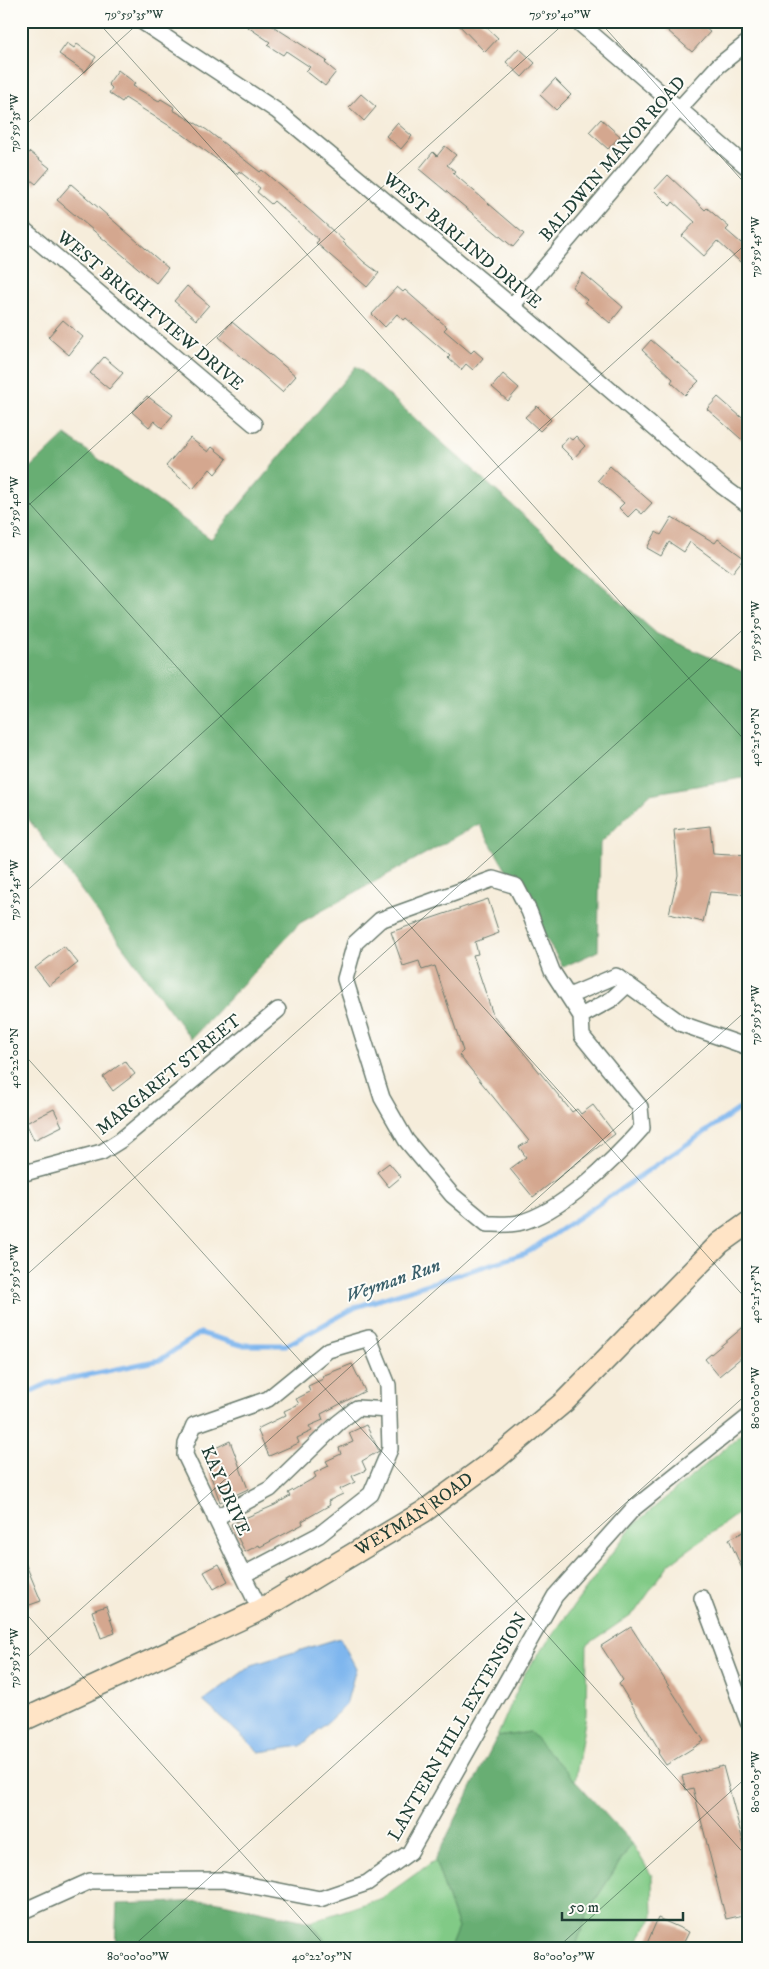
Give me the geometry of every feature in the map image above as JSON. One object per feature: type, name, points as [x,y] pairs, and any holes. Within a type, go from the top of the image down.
[{"type":"street","name":"WEST BARLIND DRIVE","points":[[141,21],[277,110],[512,306],[722,486],[748,505]]},
{"type":"street","points":[[577,21],[748,168]]},
{"type":"street","name":"BALDWIN MANOR ROAD","points":[[512,306],[679,108],[718,66],[748,42]]},
{"type":"street","name":"WEST BRIGHTVIEW DRIVE","points":[[21,227],[254,424]]},
{"type":"street","points":[[493,879],[516,886],[529,911],[552,971],[569,996],[582,1016],[582,1036],[640,1107],[642,1128],[616,1158],[552,1209],[517,1223],[487,1224],[452,1194],[412,1147],[382,1098],[345,979],[355,943],[380,920],[493,879]]},
{"type":"street","points":[[569,996],[616,976],[682,1024],[748,1048]]},
{"type":"street","points":[[582,1016],[612,999],[628,984]]},
{"type":"street","name":"MARGARET STREET","points":[[21,1174],[102,1152],[121,1140],[278,1010]]},
{"type":"street","name":"WEYMAN ROAD","points":[[21,1721],[260,1610],[423,1512],[497,1458],[564,1402],[720,1242],[748,1223]]},
{"type":"street","name":"KAY DRIVE","points":[[243,1575],[319,1534],[371,1494],[390,1449],[388,1385],[368,1338],[328,1350],[268,1399],[194,1425],[186,1444],[185,1455],[215,1518],[260,1610]]},
{"type":"street","points":[[215,1518],[270,1489],[338,1423],[357,1408],[389,1410]]},
{"type":"street","name":"LANTERN HILL EXTENSION","points":[[21,1912],[90,1881],[224,1880],[320,1899],[367,1884],[410,1852],[556,1596],[633,1509],[746,1418]]},
{"type":"street","points":[[702,1598],[748,1722]]},
{"type":"green space","points":[[356,366],[657,634],[748,674],[748,777],[650,794],[600,844],[598,951],[563,967],[479,824],[300,923],[191,1039],[21,809],[21,477],[65,435],[211,539]]},
{"type":"green space","points":[[748,1429],[748,1506],[669,1564],[635,1612],[587,1645],[586,1715],[575,1782],[530,1732],[497,1737],[524,1674],[632,1526]]},
{"type":"green space","points":[[530,1732],[632,1843],[590,1908],[575,1948],[450,1948],[458,1928],[435,1860],[497,1737]]},
{"type":"green space","points":[[632,1843],[652,1876],[653,1916],[633,1948],[575,1948],[590,1908]]},
{"type":"green space","points":[[435,1860],[458,1928],[450,1948],[331,1948],[310,1922],[382,1898]]},
{"type":"green space","points":[[214,1901],[310,1922],[331,1948],[115,1948],[117,1904]]},
{"type":"water","points":[[340,1638],[356,1668],[346,1705],[301,1746],[259,1752],[203,1701],[252,1665]]},
{"type":"building","points":[[239,21],[265,21],[327,61],[325,63],[336,72],[325,86],[306,71],[310,67],[286,51],[283,55],[267,45],[270,42]]},
{"type":"building","points":[[455,21],[480,21],[498,38],[485,52]]},
{"type":"building","points":[[675,21],[690,21],[697,28],[700,24],[710,32],[692,52],[667,30]]},
{"type":"building","points":[[67,43],[74,48],[77,44],[96,57],[85,72],[59,54]]},
{"type":"building","points":[[519,48],[535,63],[522,77],[506,62]]},
{"type":"building","points":[[118,70],[135,83],[133,86],[174,107],[173,110],[207,130],[260,172],[262,170],[313,213],[364,262],[379,273],[367,287],[316,243],[319,240],[274,201],[271,204],[257,192],[260,188],[239,171],[237,174],[181,133],[125,98],[122,102],[109,93],[112,88],[108,84]]},
{"type":"building","points":[[555,79],[571,95],[556,110],[540,95]]},
{"type":"building","points":[[361,94],[376,107],[364,121],[349,107]]},
{"type":"building","points":[[601,119],[620,136],[608,149],[589,132]]},
{"type":"building","points":[[397,123],[412,136],[401,149],[386,136]]},
{"type":"building","points":[[445,146],[456,155],[447,165],[455,171],[453,173],[524,234],[513,247],[419,169],[433,152],[437,156]]},
{"type":"building","points":[[30,152],[50,168],[36,184],[21,172],[21,162]]},
{"type":"building","points":[[668,175],[705,210],[707,208],[729,227],[726,230],[748,249],[748,269],[717,241],[704,256],[682,236],[695,222],[673,202],[670,206],[654,190]]},
{"type":"building","points":[[71,184],[168,268],[156,283],[57,200]]},
{"type":"building","points":[[583,273],[623,307],[610,323],[585,302],[587,300],[572,287]]},
{"type":"building","points":[[187,286],[209,305],[196,320],[174,301]]},
{"type":"building","points":[[397,287],[403,292],[405,290],[447,327],[444,330],[471,353],[474,350],[483,358],[473,370],[466,364],[461,370],[448,358],[450,356],[406,318],[404,320],[397,314],[385,327],[372,314]]},
{"type":"building","points":[[63,320],[83,337],[69,355],[48,337]]},
{"type":"building","points":[[232,322],[296,376],[282,392],[219,337]]},
{"type":"building","points":[[651,340],[699,381],[685,395],[671,382],[673,379],[642,350]]},
{"type":"building","points":[[104,357],[123,373],[109,389],[90,373]]},
{"type":"building","points":[[503,374],[519,388],[508,401],[492,387]]},
{"type":"building","points":[[147,396],[173,415],[162,428],[154,421],[149,427],[132,412]]},
{"type":"building","points":[[718,397],[748,423],[748,445],[707,409]]},
{"type":"building","points":[[537,406],[551,420],[540,431],[525,417]]},
{"type":"building","points":[[576,436],[585,446],[573,459],[560,446],[568,437],[572,440]]},
{"type":"building","points":[[190,438],[208,452],[212,447],[227,459],[215,474],[210,469],[193,489],[166,466]]},
{"type":"building","points":[[610,466],[652,503],[642,514],[636,509],[628,517],[619,508],[624,503],[598,480]]},
{"type":"building","points":[[672,517],[715,543],[718,539],[744,558],[732,573],[690,542],[684,552],[669,542],[661,556],[647,548],[656,532],[661,535]]},
{"type":"building","points":[[710,826],[713,854],[748,856],[748,895],[710,892],[703,922],[669,914],[678,875],[674,830]]},
{"type":"building","points":[[488,899],[499,933],[475,942],[478,954],[473,955],[493,1015],[572,1112],[577,1109],[581,1114],[593,1105],[615,1134],[533,1197],[510,1169],[526,1157],[519,1147],[529,1141],[459,1055],[463,1051],[435,966],[422,970],[419,961],[403,966],[391,932]]},
{"type":"building","points":[[64,946],[78,963],[49,986],[35,968]]},
{"type":"building","points":[[125,1061],[135,1074],[113,1091],[103,1077]]},
{"type":"building","points":[[54,1109],[62,1126],[34,1140],[26,1123]]},
{"type":"building","points":[[389,1163],[401,1177],[389,1187],[377,1172]]},
{"type":"building","points":[[748,1323],[748,1352],[719,1376],[705,1359]]},
{"type":"building","points":[[352,1364],[365,1391],[321,1414],[323,1420],[309,1426],[312,1431],[297,1438],[299,1443],[269,1456],[257,1429],[286,1415],[284,1411],[299,1404],[296,1399],[310,1392],[308,1386],[323,1379],[322,1376]]},
{"type":"building","points":[[366,1425],[379,1451],[362,1461],[366,1470],[352,1476],[355,1482],[340,1489],[343,1494],[328,1501],[330,1505],[302,1521],[303,1524],[260,1547],[259,1545],[245,1552],[231,1524],[275,1505],[290,1496],[288,1493],[316,1477],[314,1473],[329,1466],[326,1461],[341,1454],[339,1448],[353,1442],[349,1433]]},
{"type":"building","points":[[230,1441],[248,1489],[220,1502],[203,1454]]},
{"type":"building","points":[[748,1530],[748,1582],[729,1539]]},
{"type":"building","points":[[21,1553],[41,1601],[24,1607],[21,1599]]},
{"type":"building","points":[[219,1564],[228,1581],[214,1589],[204,1572]]},
{"type":"building","points":[[106,1606],[115,1633],[101,1638],[92,1611]]},
{"type":"building","points":[[631,1627],[704,1741],[666,1765],[658,1753],[660,1751],[619,1684],[623,1680],[601,1646]]},
{"type":"building","points":[[723,1766],[748,1860],[748,1914],[726,1919],[693,1788],[686,1790],[682,1776]]},
{"type":"building","points":[[658,1918],[689,1932],[681,1948],[645,1948]]},
{"type":"waterway","name":"Weyman Run","points":[[21,1396],[49,1383],[160,1360],[200,1333],[241,1345],[287,1345],[356,1307],[526,1253],[748,1103]]}]
